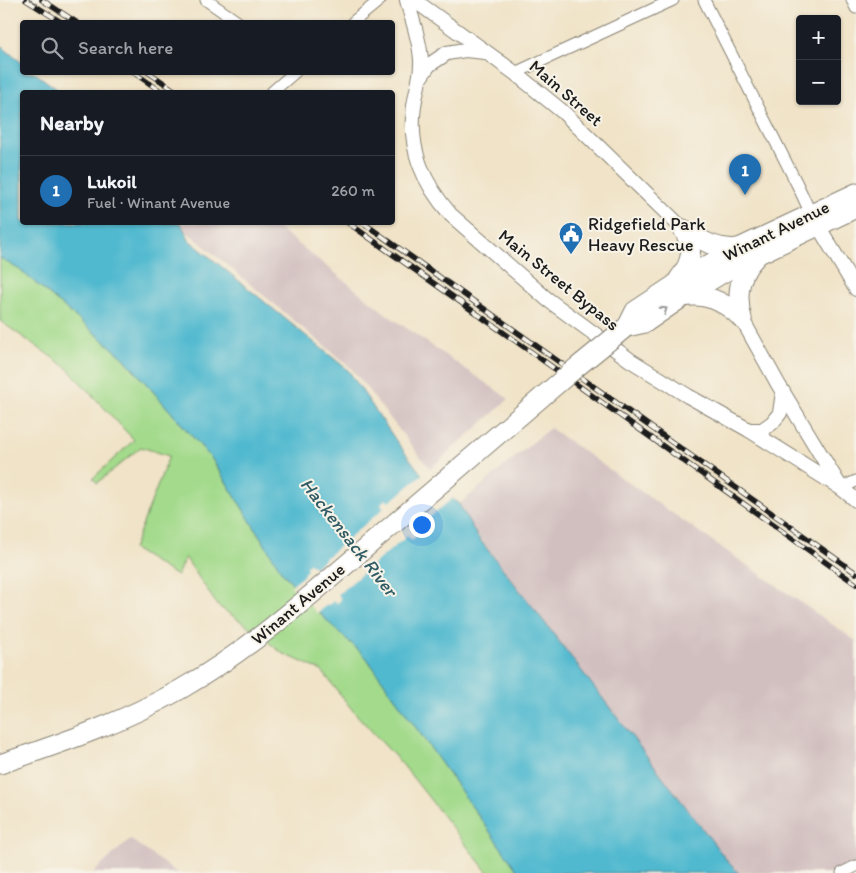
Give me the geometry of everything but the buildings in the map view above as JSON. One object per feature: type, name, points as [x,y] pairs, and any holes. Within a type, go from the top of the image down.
[{"type":"highway","name":"Winant Avenue","points":[[678,291],[721,274],[759,254],[856,193]]},
{"type":"highway","name":"Winant Avenue","points":[[0,764],[61,744],[123,719],[180,690],[234,656],[268,630],[626,327],[645,323],[710,263],[741,247],[815,220],[856,208]]},
{"type":"highway","points":[[683,229],[716,247],[728,249],[741,247]]},
{"type":"highway","points":[[683,229],[690,245],[690,258],[678,291],[712,298],[725,304],[742,319]]},
{"type":"highway","points":[[742,319],[739,305],[741,279],[747,268],[759,254]]},
{"type":"street","points":[[206,0],[235,20]]},
{"type":"street","points":[[355,20],[380,0]]},
{"type":"street","name":"Main Street Bypass","points":[[407,0],[420,47],[421,62],[414,109],[415,147],[420,166],[428,184],[451,215],[548,299],[630,360],[688,396],[749,430],[841,488]]},
{"type":"street","points":[[515,73],[673,0]]},
{"type":"street","points":[[704,0],[815,220],[856,289]]},
{"type":"street","points":[[852,0],[856,8]]},
{"type":"street","name":"Main Street","points":[[422,2],[563,112],[683,229]]},
{"type":"street","points":[[420,78],[429,65],[447,53],[465,50],[486,52]]},
{"type":"street","points":[[274,90],[292,75]]},
{"type":"street","points":[[742,319],[783,392],[841,488],[856,500]]},
{"type":"street","points":[[749,430],[762,430],[772,423],[780,413],[783,392]]},
{"type":"street","points":[[841,488],[856,480]]},
{"type":"street","points":[[842,873],[856,866]]},
{"type":"shaded area","points":[[183,225],[275,225],[389,316],[509,399],[430,469],[350,367],[186,231]]},
{"type":"shaded area","points":[[550,428],[856,641],[856,873],[739,873],[728,862],[456,507]]},
{"type":"shaded area","points":[[130,839],[177,873],[93,873]]},
{"type":"green space","points":[[0,258],[20,270],[123,357],[212,459],[282,572],[328,622],[366,657],[519,873],[488,873],[403,765],[354,712],[322,671],[282,653],[248,626],[218,606],[185,557],[177,576],[133,549],[169,456],[141,447],[97,483],[93,478],[134,440],[66,367],[0,321]]},
{"type":"water","name":"Hackensack River","points":[[0,45],[20,61],[20,75],[38,75],[58,90],[20,90],[20,225],[182,225],[189,240],[348,370],[397,442],[423,476],[459,504],[477,536],[728,862],[739,873],[519,873],[366,657],[328,622],[282,572],[212,459],[123,357],[20,270],[0,258]]},
{"type":"pier","points":[[424,473],[454,497],[418,527],[415,532],[416,536],[413,539],[407,536],[338,594],[341,599],[340,601],[337,603],[333,601],[317,613],[291,586],[304,575],[307,570],[306,566],[309,563],[315,567],[384,508],[381,504],[385,499],[389,502],[394,499]]},
{"type":"railway","points":[[26,0],[58,20]]},
{"type":"railway","points":[[42,0],[73,20]]},
{"type":"railway","points":[[137,75],[159,90]]},
{"type":"railway","points":[[152,75],[174,90]]},
{"type":"railway","points":[[351,225],[856,584]]},
{"type":"railway","points":[[366,225],[856,573]]},
{"type":"place","name":"Lukoil","points":[[745,195]]},
{"type":"place","name":"Ridgefield Park Heavy Rescue","points":[[571,255]]}]
